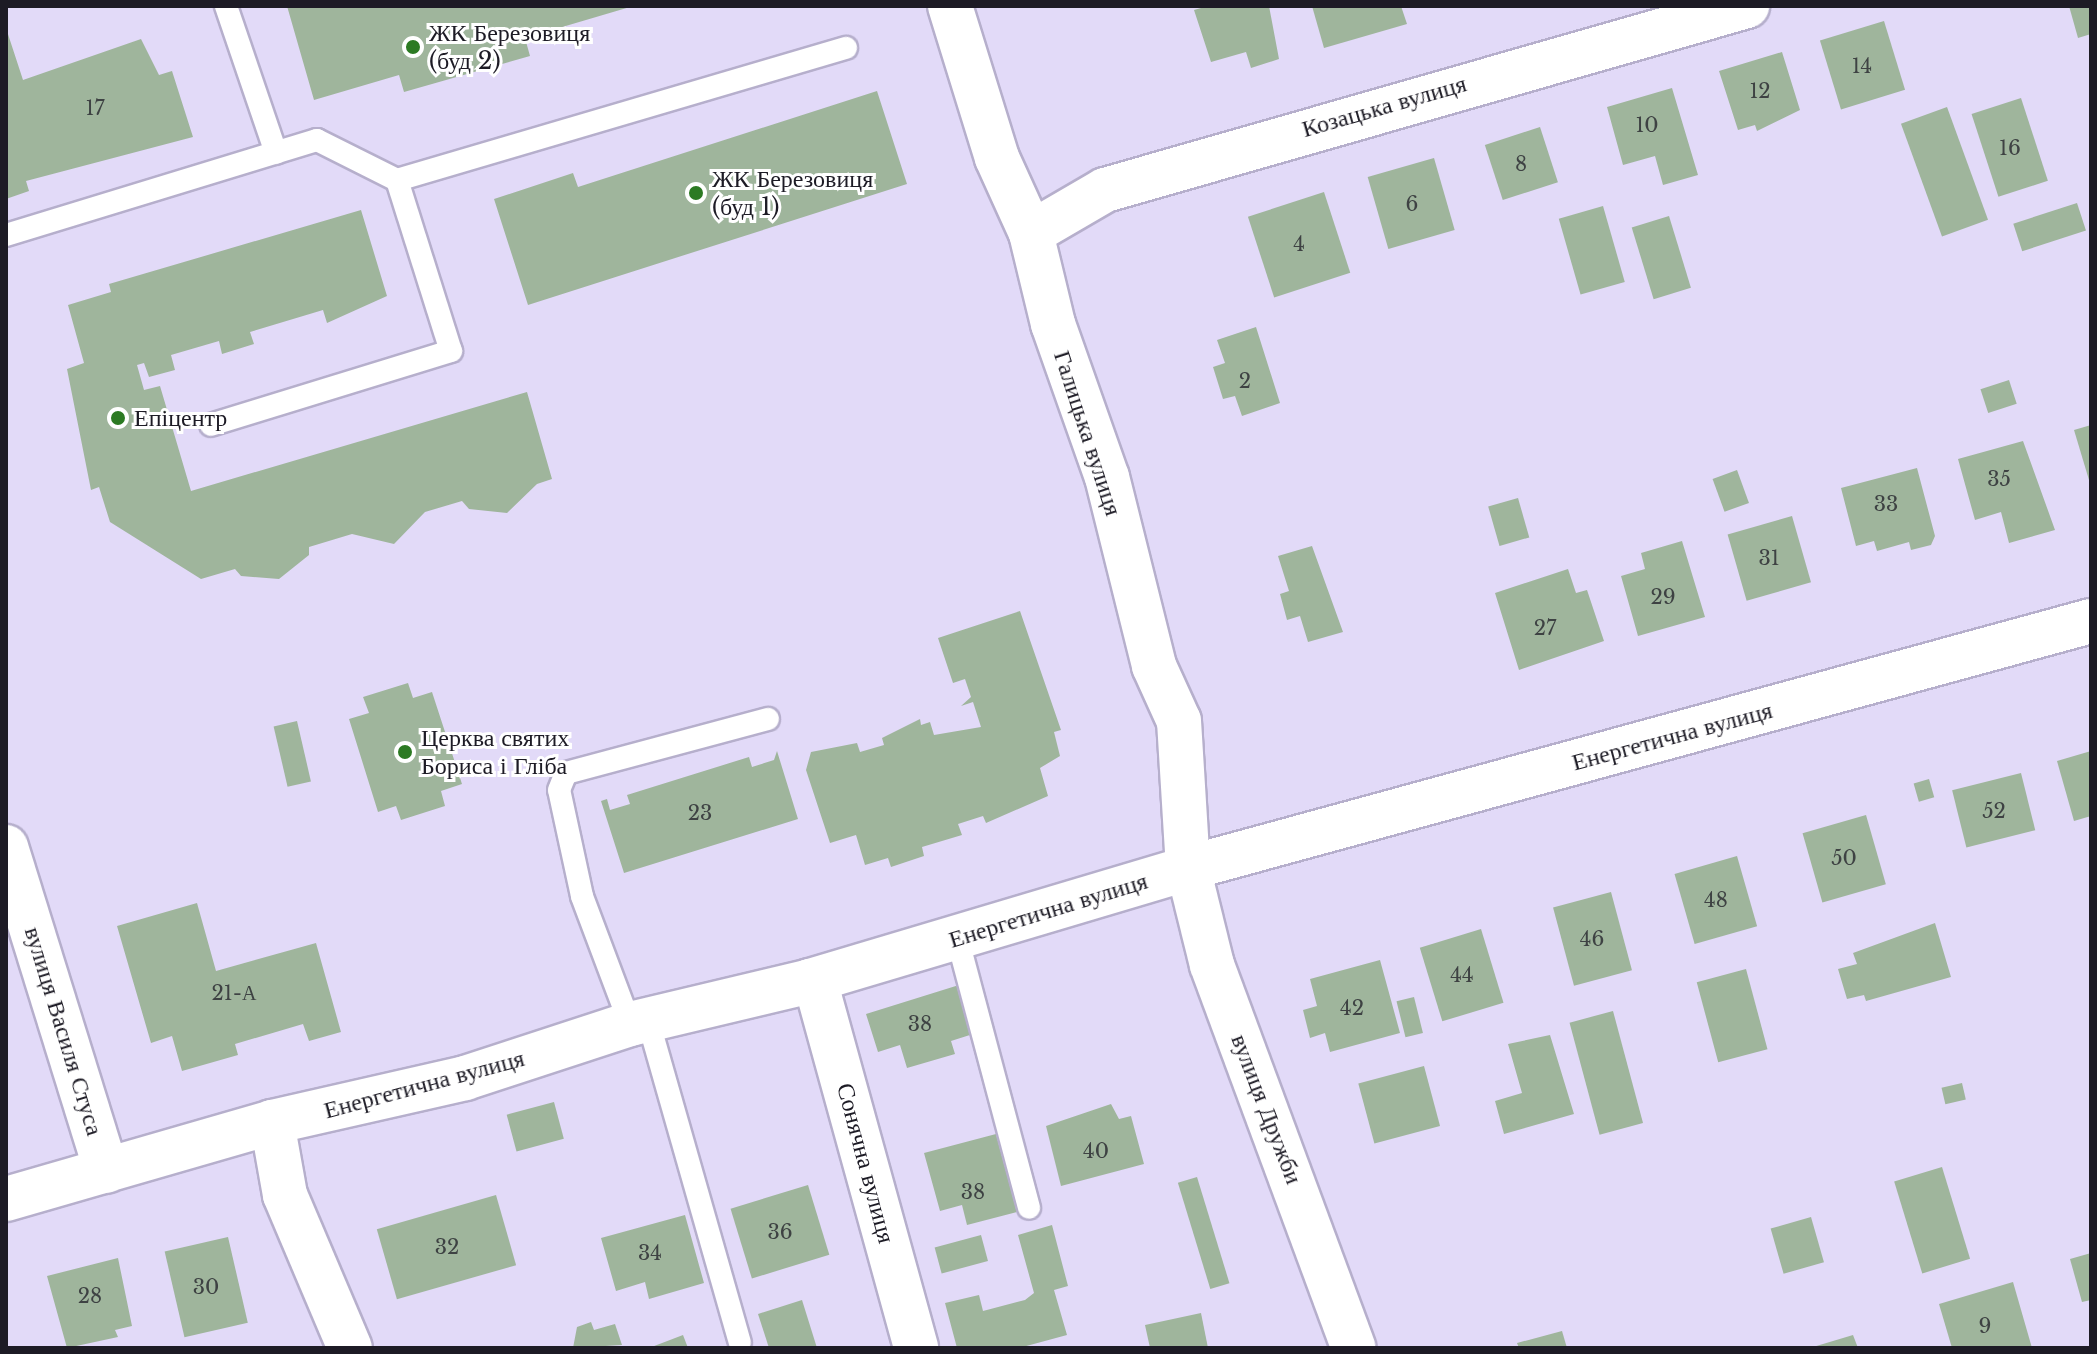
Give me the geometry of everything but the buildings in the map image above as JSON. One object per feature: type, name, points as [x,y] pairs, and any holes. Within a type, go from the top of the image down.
[{"type":"street","name":"Галицька вулиця","points":[[950,6],[997,158],[1031,233],[1053,324],[1107,477],[1154,666],[1179,721],[1188,868]]},
{"type":"street","name":"Козацька вулиця","points":[[1031,233],[1105,190],[1747,6]]},
{"type":"street","name":"Енергетична вулиця","points":[[6,1199],[272,1122],[465,1078],[639,1022],[810,981],[1188,868],[2091,621]]},
{"type":"street","name":"вулиця Василя Стуса","points":[[6,847],[106,1171]]},
{"type":"street","name":"вулиця Дружби","points":[[1188,868],[1212,965],[1354,1348]]},
{"type":"street","name":"Сонячна вулиця","points":[[810,981],[823,1009],[916,1348]]},
{"type":"street","points":[[272,1122],[285,1195],[350,1348]]},
{"type":"lane","points":[[226,6],[276,153]]},
{"type":"lane","points":[[6,235],[317,140],[397,180],[846,48]]},
{"type":"lane","points":[[211,425],[451,351],[397,180]]},
{"type":"lane","points":[[740,1342],[639,1022],[582,896],[559,790],[566,773],[768,719]]},
{"type":"lane","points":[[957,937],[1029,1208]]},
{"type":"place","name":"ЖК Березовиця (буд 2)","points":[[413,47]]},
{"type":"place","name":"ЖК Березовиця (буд 1)","points":[[696,193]]},
{"type":"place","name":"Епіцентр","points":[[118,418]]},
{"type":"place","name":"Церква святих Бориса і Гліба","points":[[405,752]]}]
